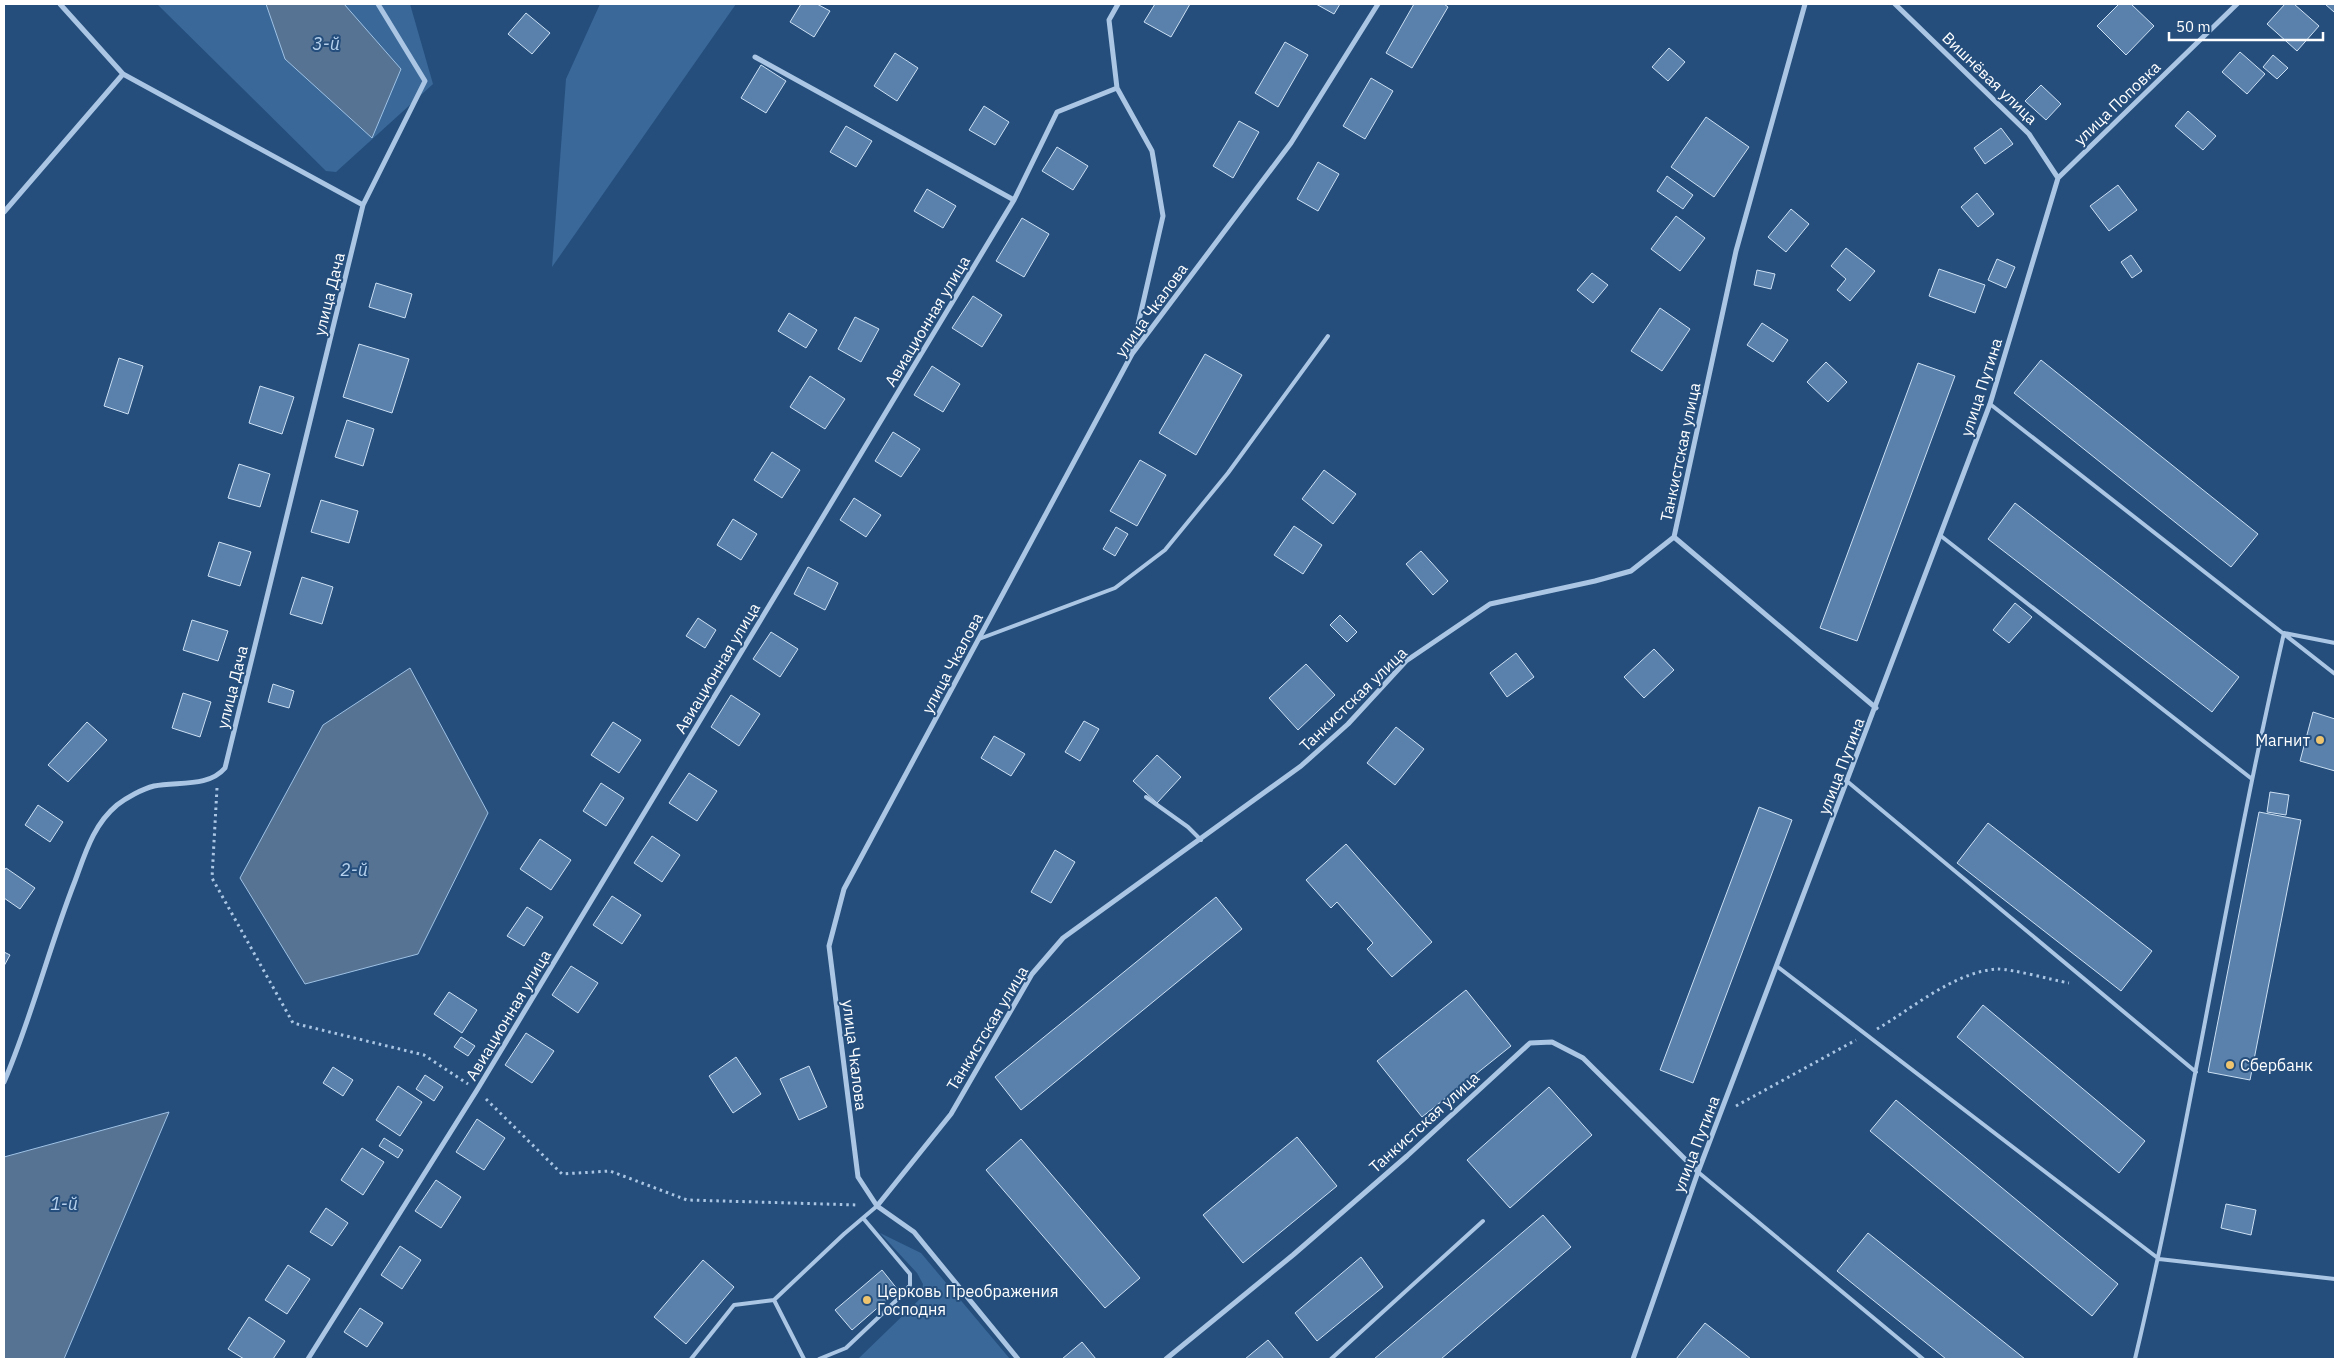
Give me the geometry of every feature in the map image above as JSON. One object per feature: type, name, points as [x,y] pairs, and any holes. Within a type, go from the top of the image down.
[{"type":"street","points":[[60,4],[123,74],[363,205]]},
{"type":"street","name":"улица Дача","points":[[4,1082],[19,1047],[52,944],[94,832],[116,805],[135,794],[152,786],[212,780],[225,768],[363,205],[425,81],[378,4]]},
{"type":"street","points":[[1118,4],[1109,20],[1117,88],[1152,151],[1163,216],[1132,354]]},
{"type":"street","name":"улица Чкалова","points":[[1018,1359],[914,1232],[877,1206],[858,1177],[829,946],[844,889],[1132,354],[1291,143],[1378,4]]},
{"type":"street","name":"Танкистская улица","points":[[877,1206],[950,1114],[1032,974],[1063,938],[1301,766],[1348,724],[1406,661],[1490,604],[1595,582],[1631,570],[1674,537],[1736,251],[1805,4]]},
{"type":"street","name":"Вишнёвая улица","points":[[1895,4],[2029,134],[2058,178]]},
{"type":"street","name":"улица Поповка","points":[[2058,178],[2237,4]]},
{"type":"street","points":[[755,57],[1014,200]]},
{"type":"street","points":[[4,212],[123,74]]},
{"type":"street","name":"Авиационная улица","points":[[308,1359],[477,1090],[1014,200],[1057,112],[1117,88]]},
{"type":"street","name":"улица Путина","points":[[1633,1359],[1698,1172],[1778,967],[1990,404],[2058,178]]},
{"type":"street","points":[[1674,537],[1876,708]]},
{"type":"street","name":"Танкистская улица","points":[[1166,1359],[1293,1255],[1407,1156],[1530,1043],[1552,1042],[1583,1058],[1698,1172]]},
{"type":"lane","points":[[978,639],[1115,588],[1165,550],[1228,473],[1328,336]]},
{"type":"lane","points":[[1990,404],[2335,674]]},
{"type":"lane","points":[[1941,536],[2252,779]]},
{"type":"lane","points":[[2284,634],[2335,643]]},
{"type":"lane","points":[[2135,1359],[2159,1259],[2252,779],[2284,634]]},
{"type":"lane","points":[[1848,782],[2196,1072]]},
{"type":"lane","points":[[1146,796],[1188,827],[1201,840]]},
{"type":"lane","points":[[1778,967],[2159,1259],[2335,1279]]},
{"type":"lane","points":[[1698,1172],[1923,1359]]},
{"type":"lane","points":[[691,1359],[734,1305],[774,1300],[877,1206]]},
{"type":"lane","points":[[819,1359],[846,1348],[902,1296],[910,1285],[910,1274],[862,1218]]},
{"type":"lane","points":[[1332,1359],[1483,1221]]},
{"type":"lane","points":[[774,1300],[804,1359]]},
{"type":"path","points":[[1720,1114],[1866,1034],[1940,988],[1971,976],[1998,969],[2095,988]]},
{"type":"shaded area","points":[[157,4],[410,4],[433,84],[336,172],[326,171]]},
{"type":"shaded area","points":[[600,4],[736,4],[552,267],[566,79]]},
{"type":"shaded area","points":[[880,1233],[921,1253],[1010,1359],[858,1359],[921,1298],[923,1284],[917,1273]]},
{"type":"water","name":"3-й","points":[[266,4],[344,4],[401,69],[372,138],[285,59]]},
{"type":"water","name":"2-й","points":[[410,668],[488,813],[418,954],[305,984],[240,878],[323,725]]},
{"type":"water","name":"1-й","points":[[169,1112],[64,1359],[4,1359],[4,1157]]},
{"type":"building","points":[[801,4],[817,4],[830,11],[814,37],[790,22]]},
{"type":"building","points":[[1155,4],[1190,4],[1171,37],[1144,22]]},
{"type":"building","points":[[1316,4],[1340,4],[1334,14]]},
{"type":"building","points":[[1414,4],[1444,4],[1448,7],[1412,68],[1386,53]]},
{"type":"building","points":[[2119,4],[2131,4],[2154,26],[2126,55],[2097,26]]},
{"type":"building","points":[[2285,4],[2294,4],[2319,26],[2297,51],[2267,24]]},
{"type":"building","points":[[2325,4],[2335,4],[2334,12]]},
{"type":"building","points":[[526,13],[550,33],[532,54],[508,34]]},
{"type":"building","points":[[1285,42],[1308,55],[1278,107],[1255,93]]},
{"type":"building","points":[[1669,48],[1685,62],[1668,81],[1652,67]]},
{"type":"building","points":[[2240,52],[2265,74],[2247,94],[2222,72]]},
{"type":"building","points":[[895,53],[918,68],[897,101],[874,86]]},
{"type":"building","points":[[2273,55],[2288,68],[2277,79],[2263,67]]},
{"type":"building","points":[[761,65],[786,81],[766,113],[741,98]]},
{"type":"building","points":[[1371,78],[1393,91],[1365,139],[1343,126]]},
{"type":"building","points":[[2041,85],[2061,104],[2046,120],[2025,101]]},
{"type":"building","points":[[984,106],[1009,122],[995,145],[969,130]]},
{"type":"building","points":[[2188,111],[2216,136],[2203,150],[2175,126]]},
{"type":"building","points":[[1706,117],[1749,147],[1714,197],[1671,167]]},
{"type":"building","points":[[1239,121],[1259,132],[1233,178],[1213,166]]},
{"type":"building","points":[[846,126],[872,141],[856,167],[830,152]]},
{"type":"building","points":[[2001,128],[2013,144],[1985,164],[1974,148]]},
{"type":"building","points":[[1057,147],[1088,166],[1073,190],[1042,171]]},
{"type":"building","points":[[1318,162],[1339,174],[1318,211],[1297,199]]},
{"type":"building","points":[[1667,176],[1693,195],[1683,209],[1657,191]]},
{"type":"building","points":[[2118,185],[2137,210],[2109,231],[2090,206]]},
{"type":"building","points":[[927,189],[956,206],[943,228],[914,211]]},
{"type":"building","points":[[1977,193],[1994,214],[1978,227],[1961,207]]},
{"type":"building","points":[[1791,209],[1809,224],[1786,252],[1768,237]]},
{"type":"building","points":[[1676,216],[1705,238],[1680,271],[1651,249]]},
{"type":"building","points":[[1022,218],[1049,234],[1024,277],[996,261]]},
{"type":"building","points":[[1846,248],[1875,271],[1850,301],[1837,290],[1846,279],[1831,266]]},
{"type":"building","points":[[2131,255],[2142,271],[2132,278],[2121,262]]},
{"type":"building","points":[[1997,259],[2015,267],[2006,288],[1988,280]]},
{"type":"building","points":[[1939,269],[1985,285],[1975,313],[1929,296]]},
{"type":"building","points":[[1757,270],[1775,274],[1771,289],[1754,285]]},
{"type":"building","points":[[1592,273],[1608,285],[1593,303],[1577,290]]},
{"type":"building","points":[[376,283],[412,294],[405,318],[369,307]]},
{"type":"building","points":[[973,296],[1002,315],[982,347],[952,328]]},
{"type":"building","points":[[1660,308],[1690,329],[1662,371],[1631,351]]},
{"type":"building","points":[[789,313],[817,330],[806,348],[778,331]]},
{"type":"building","points":[[855,317],[879,329],[861,362],[838,349]]},
{"type":"building","points":[[1762,323],[1788,340],[1773,362],[1747,345]]},
{"type":"building","points":[[359,344],[409,359],[392,413],[343,397]]},
{"type":"building","points":[[1205,354],[1242,375],[1196,455],[1159,433]]},
{"type":"building","points":[[119,358],[143,366],[128,414],[104,406]]},
{"type":"building","points":[[2041,360],[2258,534],[2231,567],[2014,393]]},
{"type":"building","points":[[1826,362],[1847,382],[1828,402],[1807,382]]},
{"type":"building","points":[[1918,363],[1955,376],[1857,641],[1820,628]]},
{"type":"building","points":[[932,366],[960,384],[943,412],[914,395]]},
{"type":"building","points":[[810,376],[845,399],[825,429],[790,407]]},
{"type":"building","points":[[260,386],[294,397],[282,434],[249,423]]},
{"type":"building","points":[[347,420],[374,429],[363,466],[335,457]]},
{"type":"building","points":[[893,432],[920,449],[901,477],[875,461]]},
{"type":"building","points":[[772,452],[800,470],[782,498],[754,480]]},
{"type":"building","points":[[1140,460],[1166,475],[1137,526],[1110,511]]},
{"type":"building","points":[[239,464],[270,474],[260,507],[228,498]]},
{"type":"building","points":[[1324,470],[1356,494],[1333,524],[1302,499]]},
{"type":"building","points":[[854,498],[881,515],[866,537],[840,520]]},
{"type":"building","points":[[321,500],[358,511],[349,543],[311,532]]},
{"type":"building","points":[[2015,503],[2239,677],[2212,712],[1988,539]]},
{"type":"building","points":[[733,519],[757,534],[741,560],[717,545]]},
{"type":"building","points":[[1294,526],[1322,545],[1303,574],[1274,555]]},
{"type":"building","points":[[1116,527],[1128,534],[1115,556],[1103,549]]},
{"type":"building","points":[[219,542],[251,552],[240,586],[208,576]]},
{"type":"building","points":[[1421,551],[1448,581],[1433,595],[1406,564]]},
{"type":"building","points":[[808,567],[838,583],[825,610],[794,594]]},
{"type":"building","points":[[302,577],[333,587],[322,624],[290,614]]},
{"type":"building","points":[[2015,603],[2032,617],[2009,643],[1993,630]]},
{"type":"building","points":[[1340,615],[1357,632],[1347,642],[1330,625]]},
{"type":"building","points":[[698,618],[716,630],[705,648],[686,636]]},
{"type":"building","points":[[192,620],[228,631],[218,661],[183,650]]},
{"type":"building","points":[[771,632],[798,649],[780,677],[753,659]]},
{"type":"building","points":[[1654,649],[1674,670],[1644,698],[1624,677]]},
{"type":"building","points":[[1516,653],[1534,677],[1507,697],[1490,673]]},
{"type":"building","points":[[1306,664],[1335,695],[1298,730],[1269,698]]},
{"type":"building","points":[[273,684],[294,691],[289,708],[268,702]]},
{"type":"building","points":[[183,693],[211,702],[200,737],[172,728]]},
{"type":"building","points":[[731,695],[760,714],[739,746],[711,727]]},
{"type":"building","name":"Магнит","points":[[2313,712],[2335,719],[2335,771],[2300,761]]},
{"type":"building","points":[[1084,721],[1099,729],[1080,761],[1065,752]]},
{"type":"building","points":[[87,722],[107,740],[68,782],[48,765]]},
{"type":"building","points":[[613,722],[641,740],[619,773],[591,755]]},
{"type":"building","points":[[1396,727],[1424,749],[1395,785],[1367,763]]},
{"type":"building","points":[[994,736],[1025,754],[1011,776],[981,758]]},
{"type":"building","points":[[1157,755],[1181,777],[1157,803],[1133,781]]},
{"type":"building","points":[[689,773],[717,791],[697,821],[669,803]]},
{"type":"building","points":[[601,783],[624,798],[606,826],[583,811]]},
{"type":"building","points":[[2270,792],[2289,795],[2286,815],[2267,812]]},
{"type":"building","points":[[38,805],[63,822],[50,842],[25,825]]},
{"type":"building","points":[[1759,807],[1792,820],[1693,1083],[1660,1070]]},
{"type":"building","points":[[2259,812],[2301,820],[2250,1080],[2208,1072]]},
{"type":"building","points":[[1988,823],[2152,951],[2121,991],[1957,863]]},
{"type":"building","points":[[652,836],[680,855],[662,882],[634,863]]},
{"type":"building","points":[[540,839],[571,860],[551,890],[520,869]]},
{"type":"building","points":[[1346,844],[1432,942],[1392,977],[1367,949],[1373,943],[1337,902],[1331,908],[1306,880]]},
{"type":"building","points":[[1055,850],[1075,862],[1051,903],[1031,892]]},
{"type":"building","points":[[6,868],[35,888],[20,909],[4,898],[4,871]]},
{"type":"building","points":[[612,896],[641,915],[622,944],[593,925]]},
{"type":"building","points":[[1216,897],[1242,929],[1021,1110],[995,1077]]},
{"type":"building","points":[[527,907],[543,917],[524,946],[507,936]]},
{"type":"building","points":[[4,952],[10,955],[4,966]]},
{"type":"building","points":[[571,966],[598,983],[578,1013],[552,995]]},
{"type":"building","points":[[1466,990],[1511,1046],[1422,1117],[1377,1061]]},
{"type":"building","points":[[449,992],[477,1010],[462,1033],[434,1014]]},
{"type":"building","points":[[1983,1005],[2145,1141],[2119,1173],[1957,1037]]},
{"type":"building","points":[[526,1033],[554,1051],[532,1083],[505,1065]]},
{"type":"building","points":[[461,1037],[475,1046],[468,1056],[454,1047]]},
{"type":"building","points":[[736,1057],[761,1094],[733,1113],[709,1076]]},
{"type":"building","points":[[809,1066],[827,1107],[799,1120],[780,1079]]},
{"type":"building","points":[[333,1067],[353,1080],[343,1096],[323,1083]]},
{"type":"building","points":[[425,1075],[443,1087],[434,1101],[416,1089]]},
{"type":"building","points":[[398,1086],[422,1102],[400,1136],[376,1120]]},
{"type":"building","points":[[1549,1087],[1592,1135],[1510,1208],[1467,1160]]},
{"type":"building","points":[[1896,1100],[2118,1284],[2092,1316],[1870,1131]]},
{"type":"building","points":[[477,1119],[505,1138],[484,1170],[456,1152]]},
{"type":"building","points":[[1297,1137],[1337,1186],[1243,1263],[1203,1215]]},
{"type":"building","points":[[384,1138],[403,1150],[398,1158],[379,1146]]},
{"type":"building","points":[[1021,1139],[1140,1278],[1105,1308],[986,1170]]},
{"type":"building","points":[[362,1148],[384,1162],[363,1195],[341,1180]]},
{"type":"building","points":[[436,1180],[461,1197],[441,1228],[415,1211]]},
{"type":"building","points":[[2226,1204],[2256,1210],[2251,1235],[2221,1228]]},
{"type":"building","points":[[326,1208],[348,1223],[332,1246],[310,1232]]},
{"type":"building","points":[[1543,1215],[1571,1247],[1441,1359],[1374,1359]]},
{"type":"building","points":[[1868,1233],[2025,1359],[1946,1359],[1837,1271]]},
{"type":"building","points":[[400,1246],[421,1260],[402,1289],[381,1275]]},
{"type":"building","points":[[1361,1257],[1383,1287],[1317,1341],[1295,1313]]},
{"type":"building","points":[[703,1260],[734,1287],[686,1344],[654,1317]]},
{"type":"building","points":[[288,1265],[310,1279],[287,1314],[265,1300]]},
{"type":"building","name":"Церковь Преображения Господня","points":[[882,1270],[898,1290],[852,1330],[835,1310]]},
{"type":"building","points":[[360,1308],[383,1323],[367,1347],[344,1332]]},
{"type":"building","points":[[249,1317],[285,1341],[273,1359],[244,1359],[228,1349]]},
{"type":"building","points":[[1705,1323],[1751,1359],[1676,1359]]},
{"type":"building","points":[[1268,1340],[1284,1359],[1245,1359]]},
{"type":"building","points":[[1082,1342],[1096,1359],[1062,1359]]},
{"type":"place","name":"Магнит","points":[[2320,740]]},
{"type":"place","name":"Сбербанк","points":[[2230,1065]]},
{"type":"place","name":"Церковь Преображения Господня","points":[[867,1300]]}]
